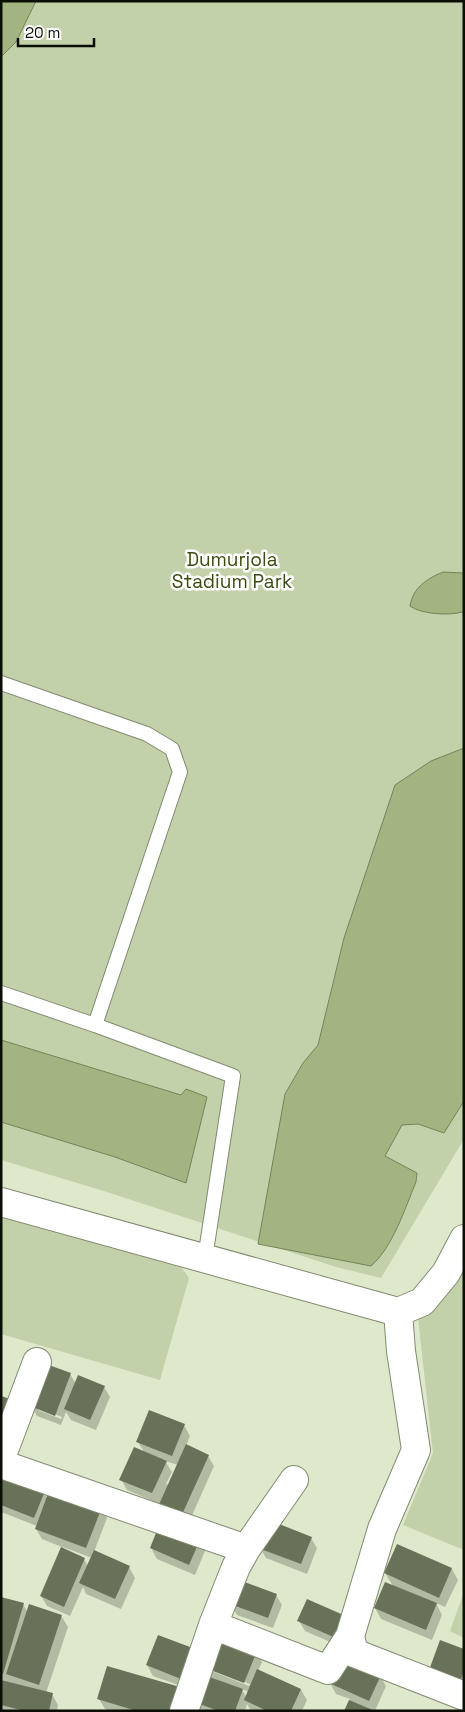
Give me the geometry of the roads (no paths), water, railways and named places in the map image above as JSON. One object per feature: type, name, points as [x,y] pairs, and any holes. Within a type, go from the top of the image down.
[{"type":"street","points":[[1,1202],[398,1312],[422,1302],[446,1273],[464,1239]]},
{"type":"street","points":[[213,1625],[328,1670],[350,1636],[382,1529],[416,1450],[401,1351],[398,1312]]},
{"type":"street","points":[[1,1458],[37,1362]]},
{"type":"street","points":[[1,1464],[246,1549]]},
{"type":"street","points":[[184,1711],[213,1625],[236,1567],[246,1549],[294,1480]]},
{"type":"street","points":[[350,1636],[354,1653],[464,1696]]},
{"type":"lane","points":[[1,683],[147,734],[172,749],[180,772],[96,1025]]},
{"type":"lane","points":[[1,993],[96,1025],[234,1076],[205,1258]]},
{"type":"park label","name":"Dumurjola Stadium Park","points":[[232,570]]}]
